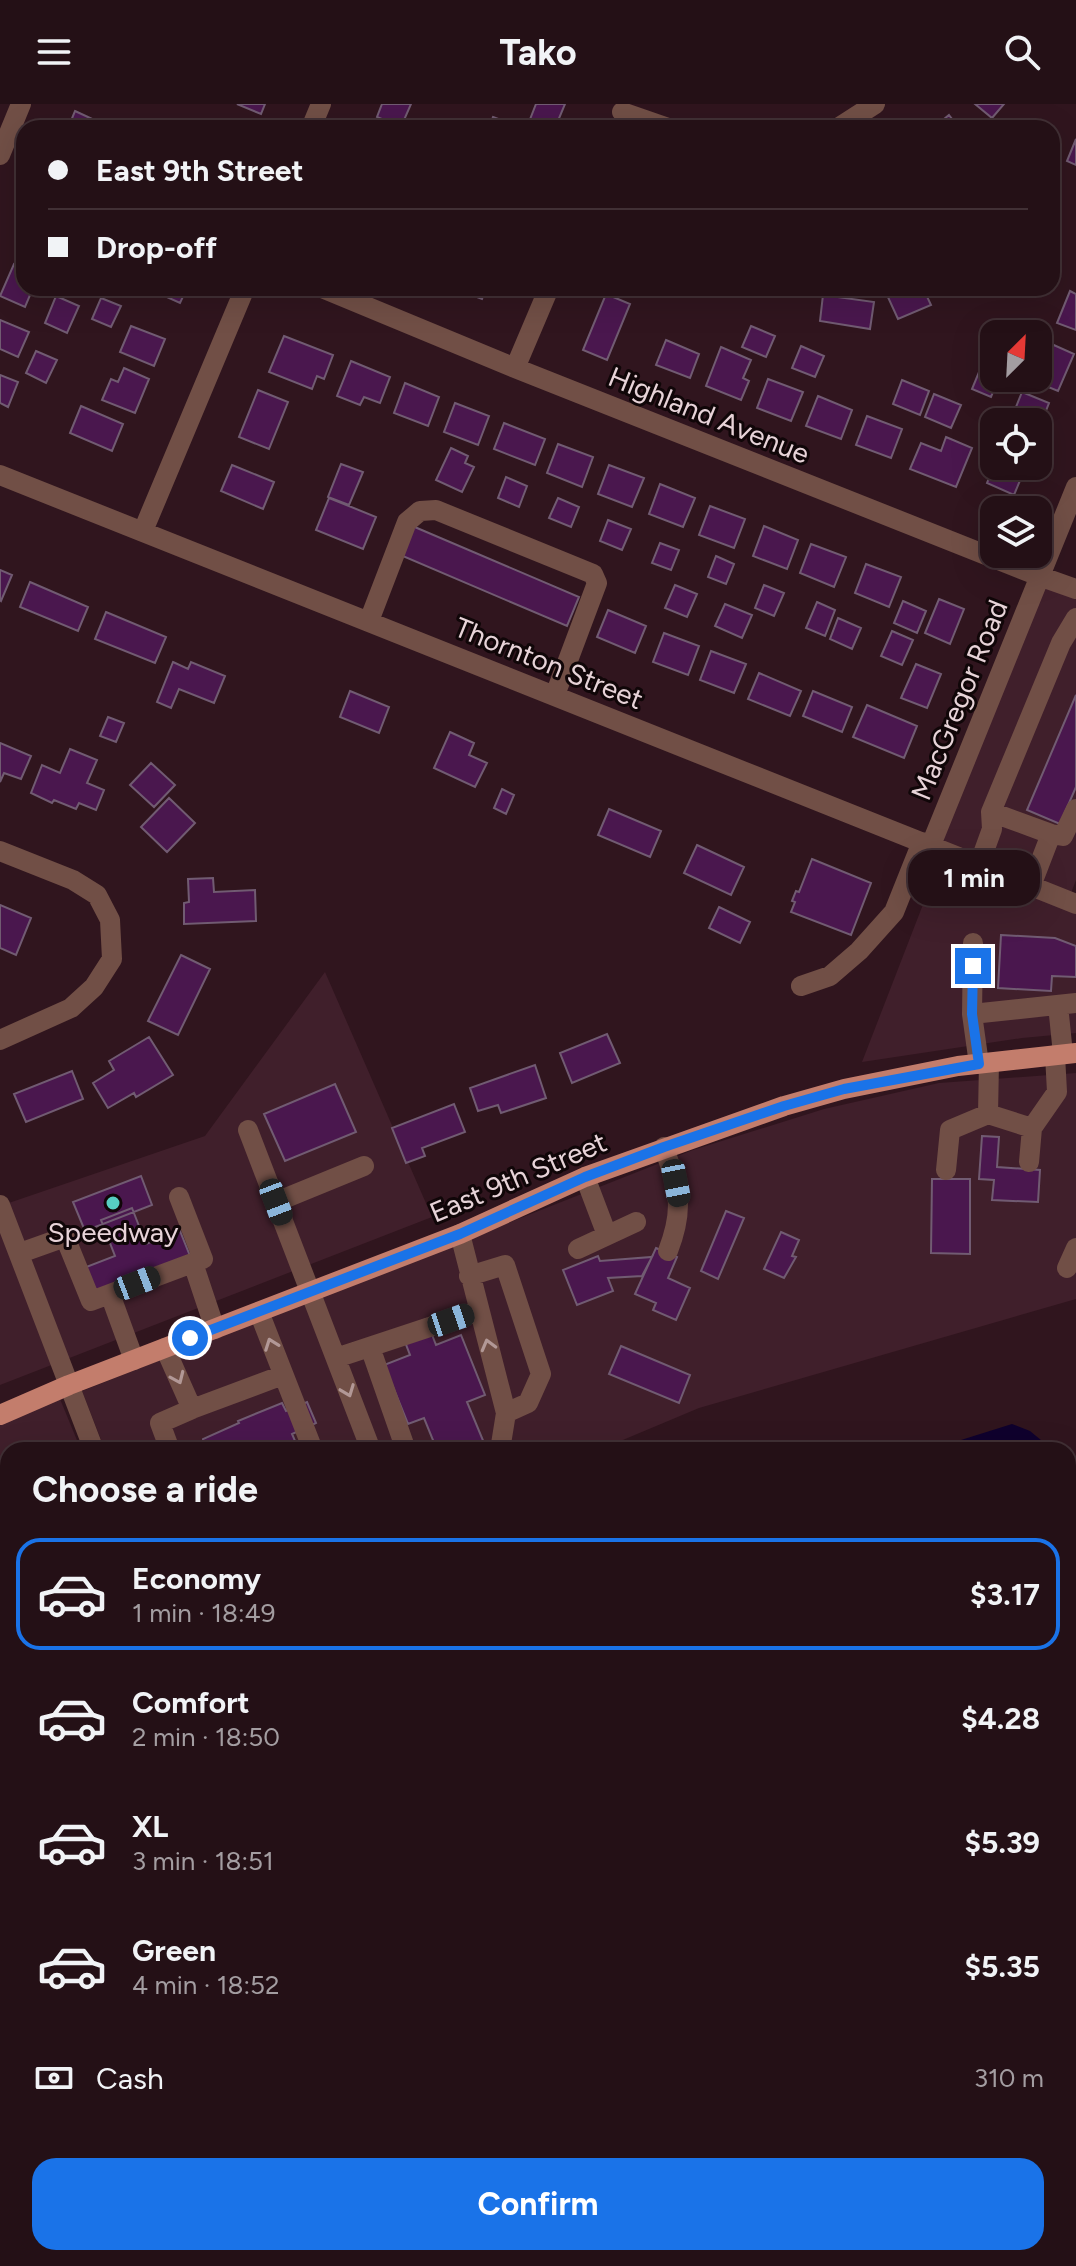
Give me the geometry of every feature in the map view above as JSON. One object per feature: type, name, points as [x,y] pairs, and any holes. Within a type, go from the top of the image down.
[{"type":"main road","name":"East 9th Street","points":[[0,1415],[69,1385],[460,1234],[585,1177],[664,1147],[844,1089],[984,1064],[1065,1054]]},
{"type":"street","points":[[0,155],[21,104]]},
{"type":"street","points":[[851,120],[875,104]]},
{"type":"street","points":[[143,531],[242,296]]},
{"type":"street","name":"Highland Avenue","points":[[341,296],[515,368],[1076,589]]},
{"type":"street","points":[[515,368],[546,296]]},
{"type":"street","name":"Thornton Street","points":[[0,475],[1076,904]]},
{"type":"street","name":"MacGregor Road","points":[[801,986],[830,976],[859,951],[894,912],[1076,487]]},
{"type":"street","points":[[369,621],[407,522],[420,511],[436,510],[593,574],[597,583],[555,695]]},
{"type":"street","points":[[979,865],[992,829],[991,812],[1073,629]]},
{"type":"street","points":[[991,812],[1063,836],[1076,809]]},
{"type":"street","points":[[1031,886],[1051,834]]},
{"type":"street","points":[[0,851],[73,880],[97,895],[110,920],[112,959],[94,987],[71,1008],[0,1040]]},
{"type":"street","points":[[973,943],[972,1014],[984,1064],[988,1114]]},
{"type":"street","points":[[972,1014],[1067,1004],[1065,1054],[1057,1092],[1032,1128],[1029,1162]]},
{"type":"street","points":[[946,1170],[950,1130],[988,1114],[1032,1128]]},
{"type":"street","points":[[248,1130],[368,1442]]},
{"type":"street","points":[[664,1147],[679,1202],[676,1230],[668,1251]]},
{"type":"street","points":[[276,1202],[364,1166]]},
{"type":"street","points":[[585,1177],[607,1235]]},
{"type":"street","points":[[20,1253],[65,1237],[91,1301],[203,1259],[179,1197]]},
{"type":"street","points":[[0,1205],[91,1442]]},
{"type":"street","points":[[578,1249],[636,1222]]},
{"type":"street","points":[[460,1234],[506,1413],[501,1442]]},
{"type":"street","points":[[1067,1268],[1076,1248]]},
{"type":"street","points":[[193,1263],[215,1329]]},
{"type":"street","points":[[469,1276],[505,1265],[541,1374],[528,1403],[506,1413]]},
{"type":"street","points":[[110,1294],[134,1360]]},
{"type":"street","points":[[336,1358],[478,1311]]},
{"type":"street","points":[[259,1312],[310,1442]]},
{"type":"street","points":[[370,1347],[403,1442]]},
{"type":"street","points":[[165,1348],[192,1409]]},
{"type":"street","points":[[167,1442],[160,1423],[283,1375]]},
{"type":"shaded area","points":[[1043,585],[1076,595],[1076,880],[1071,893],[940,842]]},
{"type":"shaded area","points":[[941,858],[1076,912],[1076,1033],[862,1062]]},
{"type":"shaded area","points":[[325,972],[432,1217],[0,1385],[0,1206],[205,1136]]},
{"type":"shaded area","points":[[1076,1073],[1076,1299],[699,1408],[618,1442],[102,1442],[82,1391],[693,1150],[824,1109],[939,1083]]},
{"type":"shaded area","points":[[60,1399],[78,1442],[0,1442],[0,1422]]},
{"type":"shaded area","points":[[1012,1424],[1030,1431],[1043,1442],[958,1442]]},
{"type":"building","points":[[237,104],[265,104],[261,114]]},
{"type":"building","points":[[382,104],[411,104],[404,120],[377,117]]},
{"type":"building","points":[[536,104],[565,104],[558,120],[530,120]]},
{"type":"building","points":[[975,104],[1004,104],[992,118]]},
{"type":"building","points":[[75,111],[94,120],[71,120]]},
{"type":"building","points":[[1076,139],[1076,165],[1067,161]]},
{"type":"building","points":[[16,265],[16,296],[30,296],[25,307],[0,296]]},
{"type":"building","points":[[1070,291],[1076,294],[1076,330],[1057,323]]},
{"type":"building","points":[[56,296],[79,306],[67,333],[45,323]]},
{"type":"building","points":[[165,296],[183,296],[180,303]]},
{"type":"building","points":[[605,296],[630,304],[607,360],[583,350]]},
{"type":"building","points":[[823,296],[874,302],[870,329],[820,321]]},
{"type":"building","points":[[887,296],[927,296],[931,305],[898,319]]},
{"type":"building","points":[[101,298],[121,306],[111,327],[92,319]]},
{"type":"building","points":[[0,320],[29,332],[18,357],[0,349]]},
{"type":"building","points":[[131,326],[165,339],[154,366],[120,352]]},
{"type":"building","points":[[751,326],[775,336],[766,357],[742,347]]},
{"type":"building","points":[[284,336],[333,355],[324,379],[317,376],[312,389],[269,372]]},
{"type":"building","points":[[666,340],[699,354],[690,378],[656,365]]},
{"type":"building","points":[[1052,344],[1074,354],[1058,391],[1052,389]]},
{"type":"building","points":[[801,346],[824,356],[815,377],[792,368]]},
{"type":"building","points":[[721,347],[751,360],[743,378],[749,381],[741,400],[706,386]]},
{"type":"building","points":[[36,351],[57,360],[46,383],[26,373]]},
{"type":"building","points":[[351,361],[390,377],[380,403],[364,397],[360,405],[337,396]]},
{"type":"building","points":[[124,368],[149,379],[135,413],[102,400],[111,379],[118,382]]},
{"type":"building","points":[[979,372],[980,392],[993,392],[991,397],[972,389]]},
{"type":"building","points":[[0,375],[18,382],[8,407],[0,403]]},
{"type":"building","points":[[768,379],[803,392],[791,421],[757,408]]},
{"type":"building","points":[[902,380],[929,391],[920,415],[893,404]]},
{"type":"building","points":[[405,383],[439,397],[428,426],[394,413]]},
{"type":"building","points":[[258,390],[288,402],[269,449],[239,437]]},
{"type":"building","points":[[1022,392],[1049,403],[1047,408],[1016,408]]},
{"type":"building","points":[[934,394],[961,405],[951,428],[925,417]]},
{"type":"building","points":[[818,396],[852,410],[841,439],[806,426]]},
{"type":"building","points":[[455,403],[489,416],[478,445],[444,432]]},
{"type":"building","points":[[81,406],[123,424],[112,451],[70,433]]},
{"type":"building","points":[[867,416],[902,429],[891,458],[856,445]]},
{"type":"building","points":[[504,423],[545,439],[535,465],[494,449]]},
{"type":"building","points":[[946,437],[972,448],[956,487],[910,469],[921,443],[941,451]]},
{"type":"building","points":[[558,444],[593,457],[582,487],[547,473]]},
{"type":"building","points":[[451,448],[468,456],[465,463],[474,467],[462,492],[436,480]]},
{"type":"building","points":[[341,464],[363,472],[349,505],[328,497]]},
{"type":"building","points":[[232,465],[274,482],[263,509],[221,491]]},
{"type":"building","points":[[609,465],[644,478],[632,507],[598,494]]},
{"type":"building","points":[[506,477],[527,486],[519,507],[498,498]]},
{"type":"building","points":[[988,480],[1020,480],[1014,495],[987,483]]},
{"type":"building","points":[[660,484],[695,498],[683,527],[649,514]]},
{"type":"building","points":[[329,498],[376,517],[363,549],[316,530]]},
{"type":"building","points":[[558,498],[579,507],[571,527],[549,518]]},
{"type":"building","points":[[710,506],[745,519],[734,548],[699,535]]},
{"type":"building","points":[[608,520],[631,529],[622,550],[600,541]]},
{"type":"building","points":[[410,525],[579,597],[567,626],[398,554]]},
{"type":"building","points":[[764,526],[798,540],[787,569],[753,556]]},
{"type":"building","points":[[660,543],[679,550],[671,570],[652,563]]},
{"type":"building","points":[[811,544],[846,557],[834,587],[800,573]]},
{"type":"building","points":[[716,556],[734,564],[726,584],[708,577]]},
{"type":"building","points":[[866,564],[901,577],[889,607],[855,593]]},
{"type":"building","points":[[0,570],[12,575],[1,601],[0,600]]},
{"type":"building","points":[[30,582],[88,607],[78,631],[20,607]]},
{"type":"building","points":[[675,585],[697,594],[687,617],[665,608]]},
{"type":"building","points":[[764,585],[784,593],[774,616],[755,608]]},
{"type":"building","points":[[939,599],[964,609],[950,644],[925,633]]},
{"type":"building","points":[[903,601],[926,611],[917,633],[894,623]]},
{"type":"building","points":[[817,602],[835,610],[825,636],[806,628]]},
{"type":"building","points":[[725,604],[752,615],[742,638],[715,626]]},
{"type":"building","points":[[608,610],[646,626],[635,653],[597,637]]},
{"type":"building","points":[[106,612],[166,637],[155,663],[95,639]]},
{"type":"building","points":[[838,618],[861,628],[852,649],[830,639]]},
{"type":"building","points":[[892,631],[913,640],[902,665],[881,656]]},
{"type":"building","points":[[664,633],[699,646],[688,675],[653,662]]},
{"type":"building","points":[[711,651],[746,664],[734,693],[700,680]]},
{"type":"building","points":[[173,662],[188,669],[191,662],[225,676],[214,703],[179,689],[171,708],[157,702]]},
{"type":"building","points":[[916,664],[941,674],[927,708],[901,698]]},
{"type":"building","points":[[759,673],[801,691],[790,716],[748,699]]},
{"type":"building","points":[[350,691],[389,707],[379,733],[340,717]]},
{"type":"building","points":[[813,691],[852,707],[842,732],[803,716]]},
{"type":"building","points":[[1076,695],[1076,787],[1060,824],[1027,810]]},
{"type":"building","points":[[867,705],[917,726],[904,758],[853,737]]},
{"type":"building","points":[[108,717],[124,723],[116,742],[100,736]]},
{"type":"building","points":[[450,732],[474,743],[469,755],[487,763],[475,787],[434,768]]},
{"type":"building","points":[[0,743],[31,756],[21,779],[4,773],[0,782]]},
{"type":"building","points":[[70,749],[97,760],[87,783],[104,790],[96,810],[79,803],[76,809],[54,800],[52,803],[31,793],[42,765],[60,773]]},
{"type":"building","points":[[151,763],[175,785],[154,807],[130,785]]},
{"type":"building","points":[[502,789],[514,795],[506,814],[494,808]]},
{"type":"building","points":[[169,798],[195,823],[167,852],[141,827]]},
{"type":"building","points":[[609,809],[661,831],[650,857],[598,835]]},
{"type":"building","points":[[697,845],[744,867],[731,895],[684,873]]},
{"type":"building","points":[[812,859],[871,883],[851,935],[791,912],[795,902],[792,901],[796,891],[799,892]]},
{"type":"building","points":[[213,878],[214,892],[255,890],[256,921],[184,924],[184,903],[189,902],[188,879]]},
{"type":"building","points":[[0,905],[31,918],[16,955],[0,948]]},
{"type":"building","points":[[719,907],[750,922],[740,943],[709,928]]},
{"type":"building","points":[[1001,935],[1055,938],[1076,946],[1076,977],[1052,976],[1051,991],[998,988]]},
{"type":"building","points":[[181,955],[210,969],[178,1035],[148,1021]]},
{"type":"building","points":[[607,1034],[620,1063],[572,1083],[560,1053]]},
{"type":"building","points":[[149,1037],[173,1075],[136,1097],[134,1093],[108,1108],[93,1083],[114,1070],[109,1061]]},
{"type":"building","points":[[535,1065],[546,1098],[501,1113],[498,1105],[478,1111],[470,1088]]},
{"type":"building","points":[[72,1071],[83,1099],[26,1122],[14,1094]]},
{"type":"building","points":[[335,1084],[356,1132],[285,1161],[264,1114]]},
{"type":"building","points":[[454,1104],[465,1132],[422,1148],[425,1156],[406,1163],[392,1128]]},
{"type":"building","points":[[982,1136],[999,1137],[997,1167],[1040,1170],[1038,1202],[992,1200],[994,1180],[979,1179]]},
{"type":"building","name":"Speedway","points":[[141,1176],[152,1205],[85,1231],[73,1202]]},
{"type":"building","points":[[932,1179],[970,1179],[970,1254],[931,1253]]},
{"type":"building","name":"Speedway","points":[[132,1208],[146,1244],[180,1231],[190,1256],[91,1294],[81,1269],[115,1256],[101,1220]]},
{"type":"building","points":[[726,1211],[744,1218],[718,1279],[701,1271]]},
{"type":"building","points":[[781,1232],[799,1240],[792,1256],[796,1257],[784,1278],[764,1269]]},
{"type":"building","points":[[656,1248],[677,1257],[668,1278],[690,1288],[676,1320],[653,1310],[656,1303],[635,1294]]},
{"type":"building","points":[[598,1256],[600,1261],[652,1257],[642,1276],[608,1278],[613,1291],[577,1305],[563,1270]]},
{"type":"building","points":[[426,1319],[436,1345],[461,1335],[485,1395],[467,1402],[484,1442],[434,1442],[424,1418],[408,1424],[384,1365],[410,1355],[400,1329]]},
{"type":"building","points":[[621,1346],[690,1375],[679,1403],[609,1374]]},
{"type":"building","points":[[307,1402],[316,1423],[292,1434],[296,1442],[203,1442],[203,1439],[238,1421],[282,1403],[286,1411]]},
{"type":"place","name":"Speedway","points":[[113,1203]]},
{"type":"route","points":[[190,1338],[460,1234],[585,1177],[664,1147],[844,1089],[979,1064],[972,1014],[973,966]]}]
